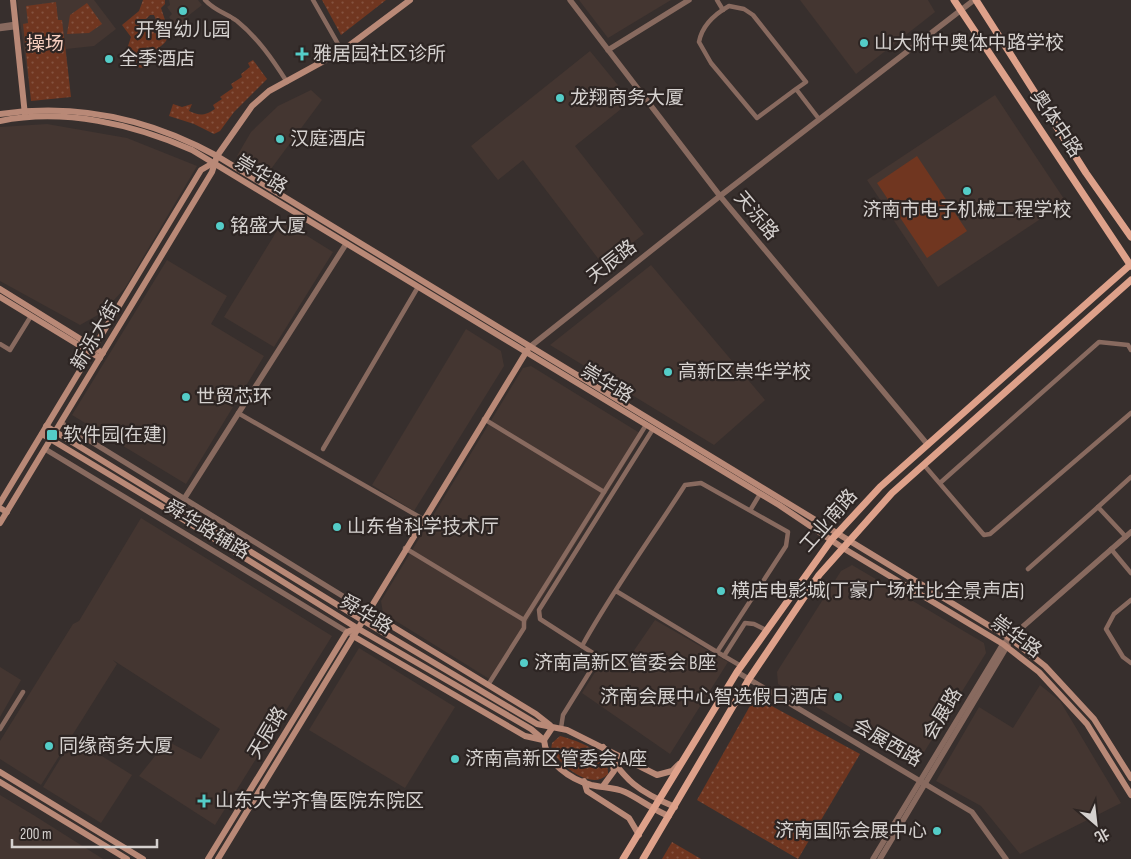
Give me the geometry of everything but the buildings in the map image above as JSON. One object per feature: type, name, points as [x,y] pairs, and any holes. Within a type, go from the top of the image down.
[{"type":"main road","points":[[13,0],[25,115]]},
{"type":"main road","name":"新泺大街","points":[[1,520],[212,172],[217,156],[252,106],[269,91],[342,51],[410,0]]},
{"type":"main road","name":"奥体中路","points":[[954,0],[1131,265]]},
{"type":"main road","name":"奥体中路","points":[[975,0],[1086,173],[1131,237]]},
{"type":"main road","name":"崇华路","points":[[0,121],[25,115],[75,110],[135,122],[193,143],[217,156],[531,346],[834,537],[844,548],[1005,646],[1039,672],[1087,724],[1131,795]]},
{"type":"main road","name":"崇华路","points":[[0,114],[108,122],[159,136],[192,150],[760,494],[834,537],[850,542],[1010,639],[1045,666],[1094,719],[1131,778]]},
{"type":"main road","name":"新泺大街","points":[[0,502],[201,170],[213,164]]},
{"type":"main road","name":"工业南路","points":[[623,859],[739,669],[834,537],[880,487],[1131,265]]},
{"type":"main road","name":"工业南路","points":[[644,859],[749,679],[819,575],[892,493],[1131,280]]},
{"type":"main road","points":[[0,289],[92,350]]},
{"type":"main road","points":[[0,297],[102,355]]},
{"type":"main road","name":"天辰路","points":[[208,859],[357,628],[525,351],[531,346]]},
{"type":"main road","name":"舜华路","points":[[46,426],[362,620],[533,721],[552,728],[561,728],[602,746],[657,775],[672,771],[687,756]]},
{"type":"main road","name":"舜华路","points":[[42,434],[357,628],[531,729],[544,740]]},
{"type":"main road","points":[[0,508],[7,512]]},
{"type":"main road","points":[[367,611],[536,714],[552,728],[544,740],[545,752],[559,768],[591,785],[626,792],[653,809],[669,816]]},
{"type":"main road","points":[[351,635],[525,736],[544,740]]},
{"type":"main road","name":"天辰路","points":[[218,859],[351,635]]},
{"type":"main road","points":[[602,746],[627,780],[659,800],[675,807]]},
{"type":"main road","points":[[603,786],[614,771],[612,760]]},
{"type":"main road","points":[[0,772],[143,859]]},
{"type":"main road","points":[[584,781],[588,791],[629,818],[638,835]]},
{"type":"main road","points":[[0,782],[127,859]]},
{"type":"street","points":[[205,0],[215,10],[236,21],[272,58],[287,82]]},
{"type":"street","points":[[313,0],[342,51]]},
{"type":"street","name":"天泺路","points":[[570,0],[720,196],[928,445]]},
{"type":"street","points":[[608,50],[689,0]]},
{"type":"street","points":[[717,0],[723,10]]},
{"type":"street","name":"天辰路","points":[[531,346],[720,196],[975,0]]},
{"type":"street","points":[[729,6],[744,9],[752,15],[806,82],[796,89],[757,118],[712,63],[698,42],[700,35],[711,18],[729,6]]},
{"type":"street","points":[[0,27],[16,25]]},
{"type":"street","points":[[796,89],[819,119]]},
{"type":"street","points":[[184,499],[346,244]]},
{"type":"street","points":[[323,449],[418,287]]},
{"type":"street","points":[[0,344],[10,350],[31,316]]},
{"type":"street","points":[[940,483],[1099,342],[1128,345],[1131,350]]},
{"type":"street","points":[[238,413],[423,519]]},
{"type":"street","points":[[924,464],[984,535],[990,534],[1131,413]]},
{"type":"street","points":[[484,419],[604,492]]},
{"type":"street","name":"舜华路辅路","points":[[61,423],[367,611]]},
{"type":"street","points":[[488,685],[524,628],[524,620],[646,425]]},
{"type":"street","points":[[561,728],[563,715],[598,657],[540,618],[539,610],[653,429]]},
{"type":"street","name":"舜华路辅路","points":[[45,450],[351,635]]},
{"type":"street","points":[[1028,569],[1131,478]]},
{"type":"street","points":[[582,646],[685,485],[701,482],[751,509],[788,532],[786,546],[717,652]]},
{"type":"street","points":[[751,509],[760,494]]},
{"type":"street","points":[[1098,507],[1126,537]]},
{"type":"street","name":"会展路","points":[[880,859],[923,782],[1010,639],[1131,532]]},
{"type":"street","points":[[406,548],[524,620]]},
{"type":"street","points":[[1112,549],[1131,573]]},
{"type":"street","points":[[616,591],[724,656],[739,669]]},
{"type":"street","points":[[1131,600],[1114,614],[1106,629],[1123,657],[1131,663]]},
{"type":"street","points":[[724,656],[745,624],[754,624],[766,630]]},
{"type":"street","name":"会展西路","points":[[739,669],[749,679],[972,812],[1006,859]]},
{"type":"street","points":[[0,729],[23,692]]},
{"type":"street","name":"会展路","points":[[873,859],[923,782]]},
{"type":"shaded area","points":[[17,0],[94,0],[116,29],[94,46],[66,49],[70,89],[30,93]]},
{"type":"shaded area","name":"开智幼儿园","points":[[169,0],[198,0],[202,5],[184,19],[187,22],[181,27],[178,23],[175,24],[169,17],[172,14],[167,7],[170,5]]},
{"type":"shaded area","points":[[579,0],[671,0],[608,38]]},
{"type":"shaded area","name":"山大附中奥体中路学校","points":[[800,0],[928,0],[935,12],[856,74]]},
{"type":"shaded area","points":[[590,51],[631,101],[575,146],[644,234],[603,265],[523,160],[498,180],[471,146]]},
{"type":"shaded area","points":[[311,90],[322,100],[268,173],[237,156],[251,132],[278,106]]},
{"type":"shaded area","name":"济南市电子机械工程学校","points":[[995,95],[1066,202],[938,287],[867,180]]},
{"type":"shaded area","points":[[47,124],[127,138],[197,166],[125,288],[103,312],[80,325],[0,281],[0,127]]},
{"type":"shaded area","points":[[283,221],[333,252],[274,347],[224,317]]},
{"type":"shaded area","points":[[167,260],[227,296],[211,324],[264,356],[186,484],[72,415]]},
{"type":"shaded area","name":"高新区崇华学校","points":[[651,265],[765,400],[714,445],[550,345]]},
{"type":"shaded area","points":[[466,329],[501,351],[504,366],[414,511],[372,485]]},
{"type":"shaded area","points":[[531,366],[643,435],[491,680],[383,613],[381,601],[523,368]]},
{"type":"shaded area","points":[[141,518],[332,636],[215,825],[139,776],[167,741],[201,759],[220,729],[113,660],[117,664],[41,785],[0,759],[0,741],[73,624],[79,621]]},
{"type":"shaded area","points":[[852,565],[984,643],[986,653],[921,757],[913,762],[908,762],[778,684],[777,672],[780,667],[841,571]]},
{"type":"shaded area","points":[[655,620],[728,662],[670,754],[582,693],[607,653],[624,665]]},
{"type":"shaded area","points":[[359,648],[455,707],[405,788],[309,730]]},
{"type":"shaded area","points":[[0,667],[21,680],[0,717]]},
{"type":"shaded area","points":[[1040,685],[1060,701],[1121,803],[1020,854],[981,806],[936,781],[979,707],[1013,728]]},
{"type":"shaded area","points":[[73,738],[132,775],[101,823],[43,787]]},
{"type":"shaded area","points":[[0,795],[35,816],[103,859],[0,859]]},
{"type":"green space","points":[[143,0],[165,0],[165,4],[161,8],[165,20],[170,23],[165,32],[156,32],[155,29],[158,25],[154,15],[150,15],[144,21],[150,25],[149,29],[153,29],[154,33],[167,35],[167,38],[165,43],[153,53],[153,59],[144,68],[127,66],[123,61],[131,37],[122,25],[139,11]]},
{"type":"green space","points":[[322,0],[386,0],[341,35]]},
{"type":"green space","name":"操场","points":[[56,2],[58,20],[62,20],[71,97],[31,101],[23,24],[28,23],[26,6]]},
{"type":"green space","points":[[87,3],[102,24],[89,33],[67,34],[70,15]]},
{"type":"green space","points":[[253,60],[267,79],[234,112],[220,131],[214,134],[194,124],[169,116],[173,104],[182,107],[192,104],[189,111],[199,114],[205,114],[215,109],[213,105],[222,99],[220,97],[233,88],[231,84],[242,77],[241,74],[250,67],[248,63]]},
{"type":"green space","points":[[917,156],[967,231],[927,258],[877,183]]},
{"type":"green space","points":[[755,697],[860,754],[798,859],[697,800]]},
{"type":"green space","points":[[560,736],[583,744],[598,753],[607,766],[608,774],[601,779],[593,780],[585,778],[569,769],[551,750],[552,743]]},
{"type":"green space","points":[[672,842],[701,859],[662,859]]},
{"type":"waterway","points":[[137,67],[143,51]]},
{"type":"place","name":"开智幼儿园","points":[[183,11]]},
{"type":"place","name":"山大附中奥体中路学校","points":[[864,43]]},
{"type":"place","name":"雅居园社区诊所","points":[[302,54]]},
{"type":"place","name":"全季酒店","points":[[109,59]]},
{"type":"place","name":"龙翔商务大厦","points":[[560,98]]},
{"type":"place","name":"汉庭酒店","points":[[280,139]]},
{"type":"place","name":"济南市电子机械工程学校","points":[[967,191]]},
{"type":"place","name":"铭盛大厦","points":[[220,226]]},
{"type":"place","name":"高新区崇华学校","points":[[668,372]]},
{"type":"place","name":"世贸芯环","points":[[186,397]]},
{"type":"place","name":"软件园(在建)","points":[[52,435]]},
{"type":"place","name":"山东省科学技术厅","points":[[337,527]]},
{"type":"place","name":"横店电影城(丁豪广场杜比全景声店)","points":[[721,591]]},
{"type":"place","name":"济南高新区管委会 B座","points":[[524,663]]},
{"type":"place","name":"济南会展中心智选假日酒店","points":[[838,697]]},
{"type":"place","name":"同缘商务大厦","points":[[49,746]]},
{"type":"place","name":"济南高新区管委会 A座","points":[[455,759]]},
{"type":"place","name":"山东大学齐鲁医院东院区","points":[[204,801]]},
{"type":"place","name":"济南国际会展中心","points":[[937,831]]}]
